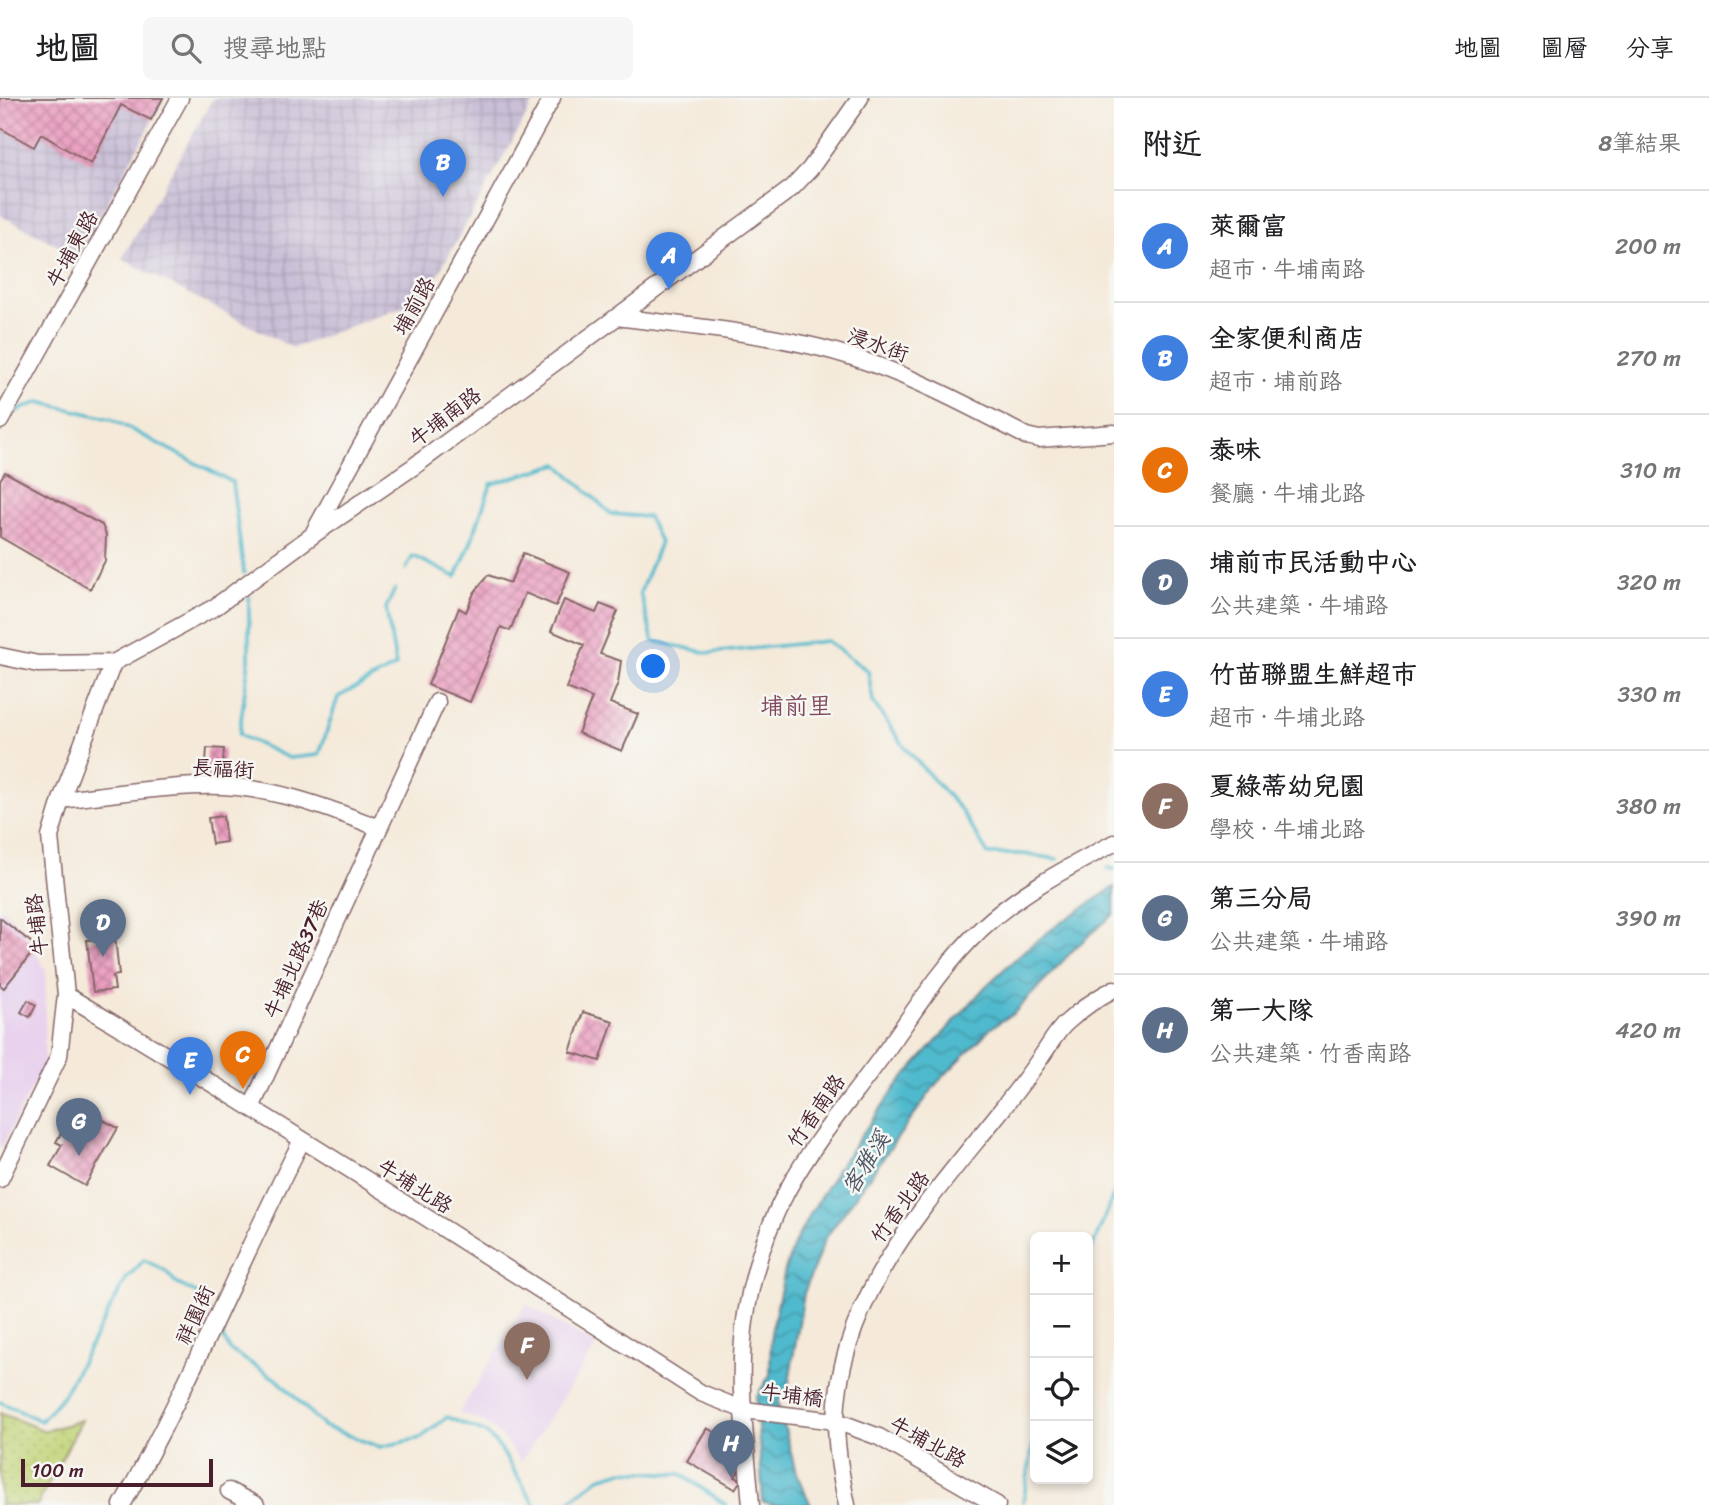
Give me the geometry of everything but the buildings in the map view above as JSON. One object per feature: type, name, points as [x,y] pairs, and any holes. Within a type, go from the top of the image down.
[{"type":"street","name":"牛埔東路","points":[[0,421],[180,98]]},
{"type":"street","name":"埔前路","points":[[313,535],[552,98]]},
{"type":"street","name":"牛埔南路","points":[[0,656],[38,664],[113,663],[215,607],[313,535],[413,467],[792,188],[810,169],[860,98]]},
{"type":"street","name":"浸水街","points":[[617,317],[754,334],[865,361],[939,390],[1026,436],[1039,439],[1114,433]]},
{"type":"street","name":"牛埔路","points":[[0,1178],[59,1056],[66,995],[50,845],[61,800],[113,663]]},
{"type":"street","name":"牛埔北路37巷","points":[[251,1108],[437,702]]},
{"type":"street","name":"長福街","points":[[61,800],[201,786],[242,788],[301,798],[379,828]]},
{"type":"street","name":"竹香南路","points":[[751,1505],[744,1410],[743,1346],[750,1294],[768,1234],[788,1188],[834,1120],[954,956],[982,928],[1025,893],[1114,843]]},
{"type":"street","name":"竹香北路","points":[[847,1505],[840,1470],[836,1422],[839,1390],[855,1325],[893,1249],[920,1211],[1029,1075],[1065,1024],[1114,989]]},
{"type":"street","name":"牛埔北路","points":[[66,995],[302,1140],[701,1394],[744,1410]]},
{"type":"street","name":"祥園街","points":[[122,1505],[153,1450],[264,1213],[302,1140]]},
{"type":"street","name":"牛埔橋","points":[[744,1410],[836,1422]]},
{"type":"street","name":"牛埔北路","points":[[836,1422],[878,1437],[997,1505]]},
{"type":"street","points":[[229,1491],[256,1505]]},
{"type":"shaded area","points":[[0,98],[165,98],[78,256],[0,215]]},
{"type":"shaded area","points":[[213,98],[536,98],[425,298],[293,348],[122,259]]},
{"type":"shaded area","points":[[0,908],[20,927],[46,970],[44,1064],[0,1150]]},
{"type":"shaded area","points":[[526,1304],[596,1346],[521,1462],[501,1435],[483,1421],[459,1413]]},
{"type":"green space","points":[[0,1413],[45,1431],[82,1420],[37,1505],[0,1505]]},
{"type":"water","name":"客雅溪","points":[[1114,887],[1114,914],[1076,947],[1014,1013],[991,1028],[937,1083],[825,1239],[804,1293],[788,1388],[778,1401],[796,1473],[811,1505],[776,1505],[763,1502],[756,1397],[770,1375],[771,1333],[785,1270],[795,1242],[809,1216],[838,1168],[899,1083],[986,986],[1056,926]]},
{"type":"waterway","points":[[17,411],[39,402],[111,419],[232,482],[244,573]]},
{"type":"waterway","points":[[406,569],[413,556],[456,577],[491,484],[558,464],[611,514],[648,517],[660,542],[640,593],[653,641],[709,653],[827,641],[868,671],[873,702],[906,749],[961,810],[988,854],[1023,854],[1057,859]]},
{"type":"waterway","points":[[249,597],[249,660],[239,735],[289,758],[319,755],[338,697],[396,666],[386,608],[395,589]]},
{"type":"waterway","points":[[1107,868],[1114,869]]},
{"type":"waterway","points":[[1093,1246],[1114,1194]]},
{"type":"waterway","points":[[0,1402],[41,1421],[64,1394],[126,1279],[144,1260],[166,1271],[176,1283],[198,1294],[208,1311]]},
{"type":"waterway","points":[[221,1334],[230,1350],[279,1381],[323,1426],[380,1447],[421,1438],[447,1417],[486,1433],[500,1448],[535,1505]]},
{"type":"waterway","points":[[1023,1502],[1030,1462]]},
{"type":"waterway","points":[[565,1505],[599,1478],[623,1471],[681,1474],[726,1505]]},
{"type":"place","name":"全家便利商店","points":[[443,197]]},
{"type":"place","name":"萊爾富","points":[[669,290]]},
{"type":"place","name":"埔前市民活動中心","points":[[103,957]]},
{"type":"place","name":"泰味","points":[[243,1089]]},
{"type":"place","name":"竹苗聯盟生鮮超市","points":[[190,1095]]},
{"type":"place","name":"第三分局","points":[[79,1156]]},
{"type":"place","name":"夏綠蒂幼兒園","points":[[527,1380]]},
{"type":"place","name":"第一大隊","points":[[731,1478]]},
{"type":"district","name":"埔前里","points":[[796,706]]}]
